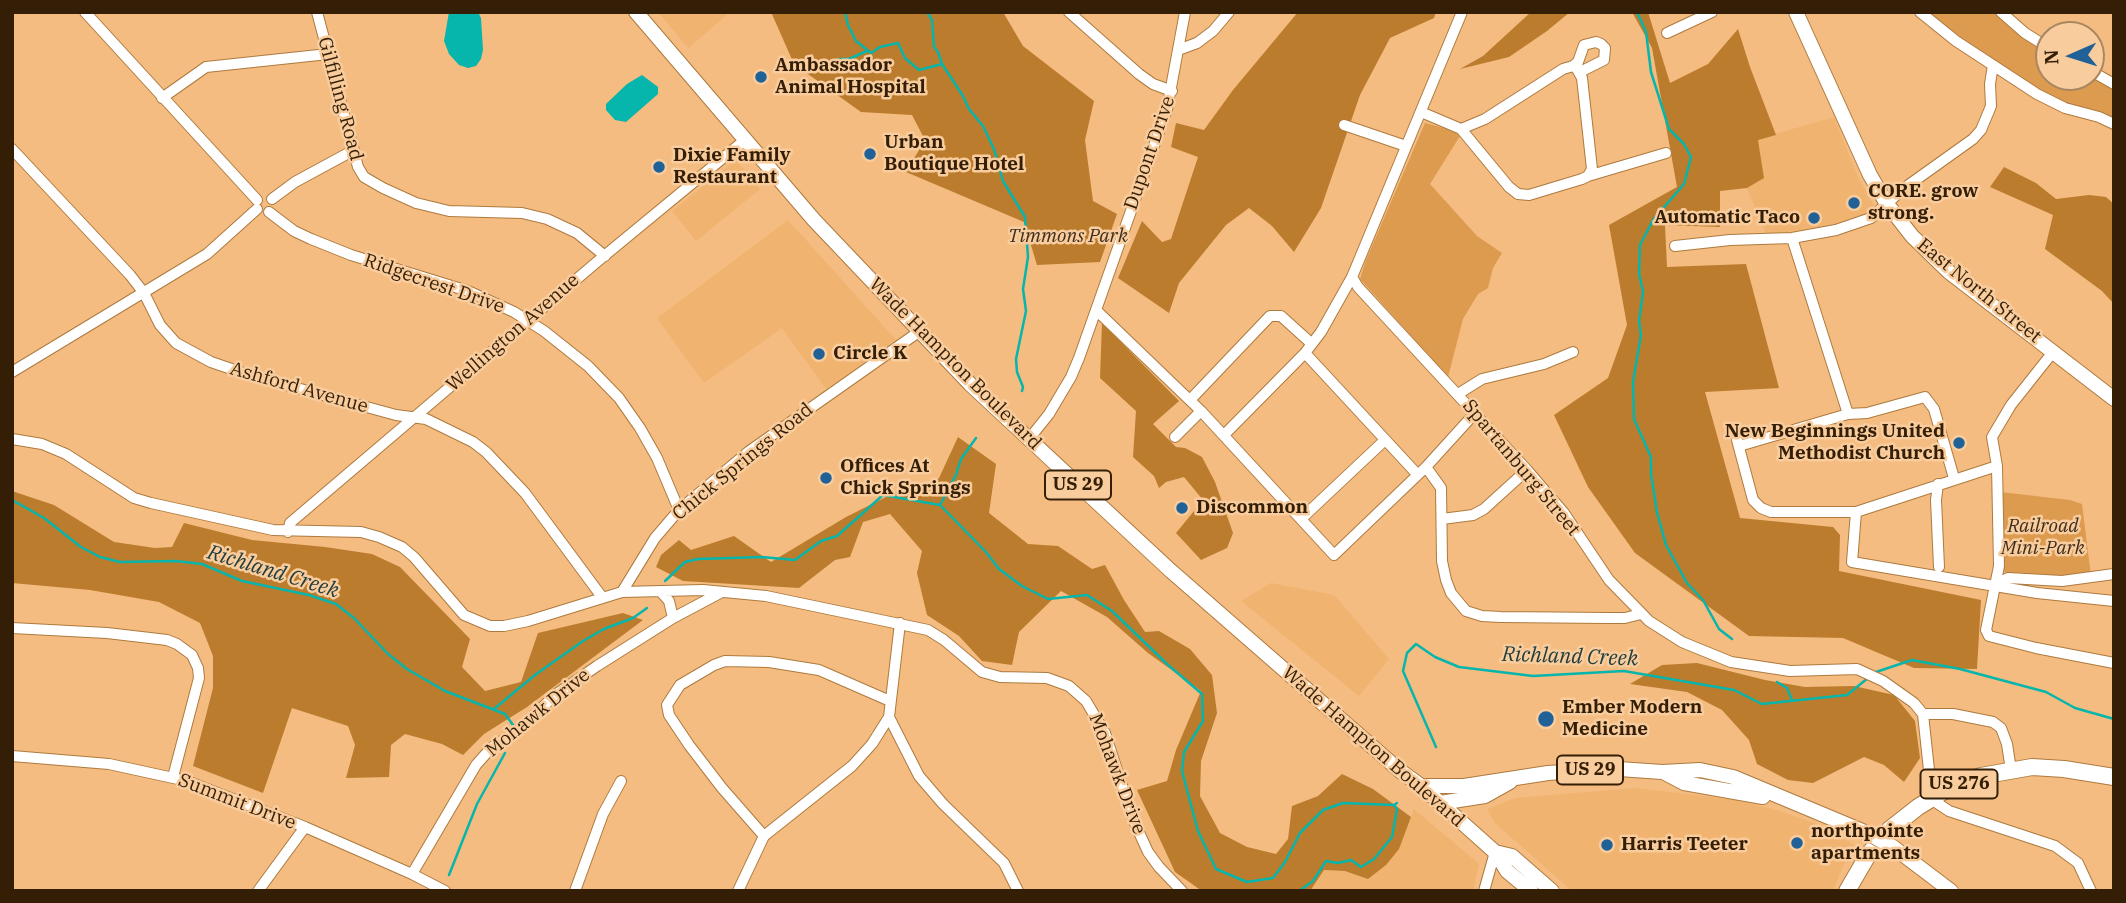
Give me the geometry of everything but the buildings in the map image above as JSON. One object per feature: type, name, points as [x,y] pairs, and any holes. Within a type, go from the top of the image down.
[{"type":"highway","name":"US 276","points":[[1847,891],[1868,855],[1889,829],[1932,797],[1966,781],[2011,770],[2051,768],[2114,777]]},
{"type":"main road","name":"Wade Hampton Boulevard","points":[[636,12],[814,220],[970,384],[1171,571],[1495,852],[1507,871],[1531,891]]},
{"type":"main road","name":"East North Street","points":[[1796,12],[1851,137],[1887,204],[1912,236],[1949,272],[2114,399]]},
{"type":"main road","name":"US 29","points":[[1421,786],[1464,786],[1579,771],[1700,770],[1757,787],[1867,834],[1893,847],[1951,891]]},
{"type":"main road","name":"US 29","points":[[1662,772],[1684,783],[1789,800]]},
{"type":"main road","name":"US 29","points":[[1440,803],[1485,796],[1518,778]]},
{"type":"main road","points":[[1697,785],[1700,778],[1707,778],[1757,787]]},
{"type":"main road","name":"Wade Hampton Boulevard","points":[[1495,852],[1512,856],[1552,891]]},
{"type":"street","points":[[85,12],[263,213],[269,212],[273,205],[272,199]]},
{"type":"street","name":"Gilfilling Road","points":[[317,12],[360,173],[364,177],[416,203],[449,211],[533,215],[560,224],[576,233],[605,256]]},
{"type":"street","points":[[1069,12],[1139,74],[1172,91]]},
{"type":"street","name":"Dupont Drive","points":[[1028,439],[1044,422],[1071,377],[1096,310],[1172,91],[1185,12]]},
{"type":"street","points":[[1178,50],[1196,43],[1213,31],[1229,12]]},
{"type":"street","points":[[1224,435],[1309,349],[1352,277],[1462,12]]},
{"type":"street","points":[[1667,33],[1712,12]]},
{"type":"street","points":[[1920,12],[1935,26],[2037,94],[2065,107],[2113,123]]},
{"type":"street","points":[[2001,12],[2035,39]]},
{"type":"street","points":[[163,98],[196,73],[218,64],[328,54]]},
{"type":"street","points":[[1675,246],[1822,234],[1857,224],[1879,213],[1903,189],[1973,139],[1981,130],[1991,106],[1993,65]]},
{"type":"street","points":[[1461,130],[1485,119],[1563,69],[1576,69],[1592,162],[1588,176]]},
{"type":"street","points":[[1421,112],[1461,130],[1518,194],[1529,195],[1665,153]]},
{"type":"street","points":[[1344,125],[1406,146]]},
{"type":"street","name":"Wellington Avenue","points":[[288,532],[290,523],[746,139]]},
{"type":"street","name":"Ashford Avenue","points":[[12,149],[130,275],[144,293],[160,325],[184,349],[281,385],[396,415],[415,417],[458,434],[486,452],[525,493],[602,597]]},
{"type":"street","points":[[272,199],[354,150]]},
{"type":"street","points":[[12,372],[215,248],[264,195],[272,199]]},
{"type":"street","name":"Ridgecrest Drive","points":[[269,212],[311,239],[351,255],[468,292],[498,304],[528,321],[588,366],[619,398],[657,458],[679,510]]},
{"type":"street","points":[[1792,238],[1848,414]]},
{"type":"street","name":"Spartanburg Street","points":[[1352,277],[1358,287],[1564,513],[1609,580],[1641,614],[1682,642],[1731,662],[1776,670],[1849,668],[1867,672],[1914,703],[1923,714]]},
{"type":"street","points":[[1096,310],[1201,411],[1334,555],[1422,470],[1475,413]]},
{"type":"street","points":[[1190,400],[1270,316],[1281,316],[1385,439],[1440,484],[1442,561],[1446,580],[1466,611],[1501,617],[1625,618],[1641,614]]},
{"type":"street","name":"Chick Springs Road","points":[[622,593],[655,538],[679,510],[748,452],[920,331]]},
{"type":"street","points":[[1458,394],[1482,379],[1544,364],[1573,352]]},
{"type":"street","points":[[2053,352],[2011,405],[1992,437],[1997,466],[1999,566],[1986,630],[1989,636],[2114,663]]},
{"type":"street","points":[[1954,478],[1934,409],[1925,397],[1867,414],[1848,414],[1738,443],[1751,494],[1761,508],[1784,513],[1856,512],[1997,466]]},
{"type":"street","points":[[1175,437],[1201,411]]},
{"type":"street","points":[[12,439],[43,444],[66,454],[134,498],[250,526],[288,532],[362,532],[391,542],[414,556],[464,615],[490,626],[528,621],[622,593]]},
{"type":"street","points":[[1301,519],[1385,439]]},
{"type":"street","points":[[1442,519],[1473,515],[1484,509],[1527,470]]},
{"type":"street","points":[[1938,484],[1936,500],[1939,567]]},
{"type":"street","points":[[1856,512],[1852,562],[2037,593],[2114,601]]},
{"type":"street","points":[[1995,585],[2008,578],[2062,581],[2114,574]]},
{"type":"street","name":"Mohawk Drive","points":[[622,593],[703,590],[766,596],[900,623],[928,630],[982,672],[1000,677],[1047,678],[1069,687],[1086,701],[1105,733],[1133,819],[1148,852],[1182,891]]},
{"type":"street","points":[[660,591],[668,601],[673,618]]},
{"type":"street","name":"Mohawk Drive","points":[[412,874],[476,765],[491,748],[520,729],[555,695],[673,618],[720,593]]},
{"type":"street","points":[[738,891],[764,836],[852,766],[872,744],[888,717],[900,623]]},
{"type":"street","points":[[12,628],[107,633],[159,639],[177,644],[192,655],[199,678],[173,777]]},
{"type":"street","points":[[764,836],[689,746],[669,715],[667,705],[680,685],[725,661],[769,662],[819,670],[890,701]]},
{"type":"street","points":[[2011,770],[2007,744],[2001,729],[1993,722],[1954,714],[1923,714],[1932,797],[1949,811],[2055,846],[2078,863],[2091,891]]},
{"type":"street","points":[[888,717],[919,776],[943,804],[1003,863],[1017,891]]},
{"type":"street","name":"Summit Drive","points":[[12,756],[109,764],[202,786],[305,827],[444,891]]},
{"type":"street","points":[[575,891],[603,814],[621,780]]},
{"type":"street","points":[[258,891],[305,827]]},
{"type":"street","points":[[1484,891],[1495,852]]},
{"type":"shaded area","points":[[658,12],[730,12],[688,48]]},
{"type":"shaded area","points":[[1834,117],[1858,177],[1877,211],[1840,227],[1766,234],[1747,188],[1764,178],[1758,139]]},
{"type":"shaded area","points":[[736,160],[760,189],[696,241],[672,211]]},
{"type":"shaded area","points":[[788,220],[896,340],[826,389],[782,328],[704,383],[657,318]]},
{"type":"shaded area","points":[[1271,583],[1334,595],[1389,659],[1359,696],[1241,601]]},
{"type":"shaded area","points":[[1635,788],[1737,800],[1780,811],[1814,823],[1855,845],[1833,891],[1572,891],[1495,823],[1487,809],[1515,798]]},
{"type":"shaded area","points":[[1414,809],[1479,864],[1473,891],[1310,891],[1324,870],[1345,871],[1399,848]]},
{"type":"green space","name":"Timmons Park","points":[[771,12],[1003,12],[1023,46],[1094,101],[1085,140],[1093,201],[1117,214],[1100,262],[1037,265],[1024,222],[906,172],[925,140],[912,115],[861,112],[794,64]]},
{"type":"green space","points":[[1298,12],[1436,12],[1434,18],[1390,38],[1360,95],[1321,208],[1294,252],[1272,226],[1249,208],[1226,225],[1179,283],[1169,313],[1118,278],[1142,221],[1162,242],[1171,239],[1198,157],[1171,147],[1176,123],[1204,130],[1233,90]]},
{"type":"green space","points":[[1531,12],[1570,12],[1509,57],[1460,69],[1483,56]]},
{"type":"green space","points":[[1632,12],[1648,12],[1670,83],[1708,64],[1738,29],[1776,135],[1758,140],[1764,178],[1747,188],[1720,191],[1720,227],[1665,225],[1667,267],[1746,264],[1779,388],[1705,392],[1740,518],[1833,527],[1840,535],[1839,571],[1981,600],[1977,669],[1914,668],[1843,638],[1749,636],[1635,553],[1588,487],[1554,415],[1608,378],[1627,325],[1609,225],[1677,187],[1652,48]]},
{"type":"green space","points":[[1926,12],[1996,12],[2035,42],[2035,88],[1959,40]]},
{"type":"green space","points":[[2105,84],[2114,88],[2114,115],[2110,117],[2073,106],[2041,92],[2105,91]]},
{"type":"green space","points":[[1425,123],[1451,130],[1460,136],[1430,184],[1477,236],[1502,253],[1493,268],[1488,288],[1478,294],[1463,319],[1448,377],[1360,279]]},
{"type":"green space","points":[[2004,167],[2036,183],[2056,199],[2089,195],[2106,197],[2114,204],[2114,304],[2102,291],[2045,249],[2053,215],[1990,187]]},
{"type":"green space","points":[[1102,323],[1179,401],[1153,424],[1176,447],[1185,448],[1202,457],[1215,482],[1233,533],[1227,548],[1201,560],[1176,533],[1203,500],[1184,477],[1166,482],[1159,488],[1154,476],[1133,457],[1136,411],[1100,378]]},
{"type":"green space","points":[[958,437],[996,464],[989,513],[1028,544],[1058,546],[1092,569],[1105,565],[1145,632],[1159,631],[1190,649],[1212,675],[1217,713],[1201,761],[1200,796],[1220,833],[1247,847],[1276,854],[1288,839],[1292,806],[1318,796],[1342,774],[1373,789],[1411,817],[1399,849],[1386,865],[1368,879],[1345,871],[1324,870],[1310,891],[1202,891],[1175,872],[1137,790],[1167,781],[1176,750],[1201,691],[1148,653],[1107,617],[1061,591],[1019,632],[1012,665],[982,661],[959,636],[927,615],[917,573],[922,551],[890,514],[863,522],[850,557],[835,560],[799,588],[683,581],[656,567],[661,555],[679,540],[691,550],[734,536],[771,562],[846,517],[906,487],[927,488],[939,478]]},
{"type":"green space","points":[[12,491],[54,505],[114,542],[155,548],[172,547],[184,523],[252,540],[372,554],[400,567],[470,639],[462,667],[485,691],[521,682],[538,633],[623,613],[643,620],[527,707],[484,734],[463,755],[442,744],[405,734],[391,745],[389,777],[346,778],[355,745],[348,726],[292,708],[263,793],[193,766],[213,688],[213,656],[200,623],[159,602],[90,590],[12,583]]},
{"type":"green space","name":"Railroad Mini-Park","points":[[2001,492],[2070,500],[2082,504],[2091,576],[2009,575],[2005,572]]},
{"type":"green space","points":[[1697,663],[1805,687],[1854,686],[1894,695],[1915,721],[1920,758],[1904,782],[1884,765],[1864,757],[1813,783],[1788,780],[1757,764],[1749,740],[1722,710],[1687,692],[1630,684],[1662,665]]},
{"type":"water","points":[[449,12],[478,12],[481,18],[483,50],[476,66],[468,68],[459,65],[449,54],[444,41]]},
{"type":"water","points":[[642,75],[658,87],[658,94],[626,122],[615,120],[606,110],[606,104],[627,84]]},
{"type":"waterway","points":[[845,12],[856,41],[871,53],[880,47],[898,43],[905,58],[919,70],[942,64]]},
{"type":"waterway","points":[[927,12],[932,20],[934,47],[942,64],[969,109],[983,126],[994,149],[1003,181],[1025,217],[1028,257],[1023,289],[1026,311],[1016,359],[1022,391]]},
{"type":"waterway","points":[[1637,12],[1646,32],[1651,72],[1669,129],[1684,144],[1691,157],[1684,184],[1653,220],[1640,245],[1639,273],[1643,292],[1639,321],[1641,335],[1633,382],[1634,419],[1651,457],[1657,512],[1666,545],[1687,583],[1703,600],[1719,629],[1732,639]]},
{"type":"waterway","points":[[829,64],[867,51]]},
{"type":"waterway","points":[[940,505],[961,459],[976,438]]},
{"type":"waterway","name":"Richland Creek","points":[[665,581],[685,562],[698,559],[762,557],[795,560],[821,541],[837,536],[883,495],[940,505],[999,569],[1022,586],[1048,599],[1087,595],[1112,611],[1202,694],[1203,721],[1184,752],[1182,771],[1198,831],[1216,869],[1247,882],[1273,878],[1300,833],[1323,810],[1343,803],[1397,803]]},
{"type":"waterway","name":"Richland Creek","points":[[12,500],[44,518],[81,547],[100,557],[120,562],[176,561],[202,564],[242,581],[309,595],[336,604],[407,669],[445,691],[505,714],[513,725]]},
{"type":"waterway","name":"Richland Creek","points":[[494,709],[535,675],[583,641],[604,629],[633,618],[647,608]]},
{"type":"waterway","name":"Richland Creek","points":[[1436,747],[1403,671],[1407,653],[1416,644],[1435,657],[1459,667],[1533,676],[1624,671],[1734,690],[1762,704],[1847,695],[1868,678]]},
{"type":"waterway","name":"Richland Creek","points":[[1876,672],[1912,660],[1960,669],[2046,692],[2075,708],[2114,719]]},
{"type":"waterway","points":[[1777,682],[1787,688],[1792,700]]},
{"type":"waterway","points":[[449,875],[477,804],[505,753]]},
{"type":"waterway","points":[[1299,891],[1313,881],[1326,861],[1338,863],[1351,860],[1361,867],[1374,859],[1392,837],[1397,809],[1394,805]]},
{"type":"place","name":"Ambassador Animal Hospital","points":[[761,77]]},
{"type":"place","name":"Urban Boutique Hotel","points":[[870,154]]},
{"type":"place","name":"Dixie Family Restaurant","points":[[659,167]]},
{"type":"place","name":"CORE. grow strong.","points":[[1854,203]]},
{"type":"place","name":"Automatic Taco","points":[[1814,218]]},
{"type":"place","name":"Circle K","points":[[819,354]]},
{"type":"place","name":"New Beginnings United Methodist Church","points":[[1959,443]]},
{"type":"place","name":"Offices At Chick Springs","points":[[826,478]]},
{"type":"place","name":"Discommon","points":[[1182,508]]},
{"type":"place","name":"Ember Modern Medicine","points":[[1546,719]]},
{"type":"place","name":"northpointe apartments","points":[[1797,843]]},
{"type":"place","name":"Harris Teeter","points":[[1607,845]]}]
